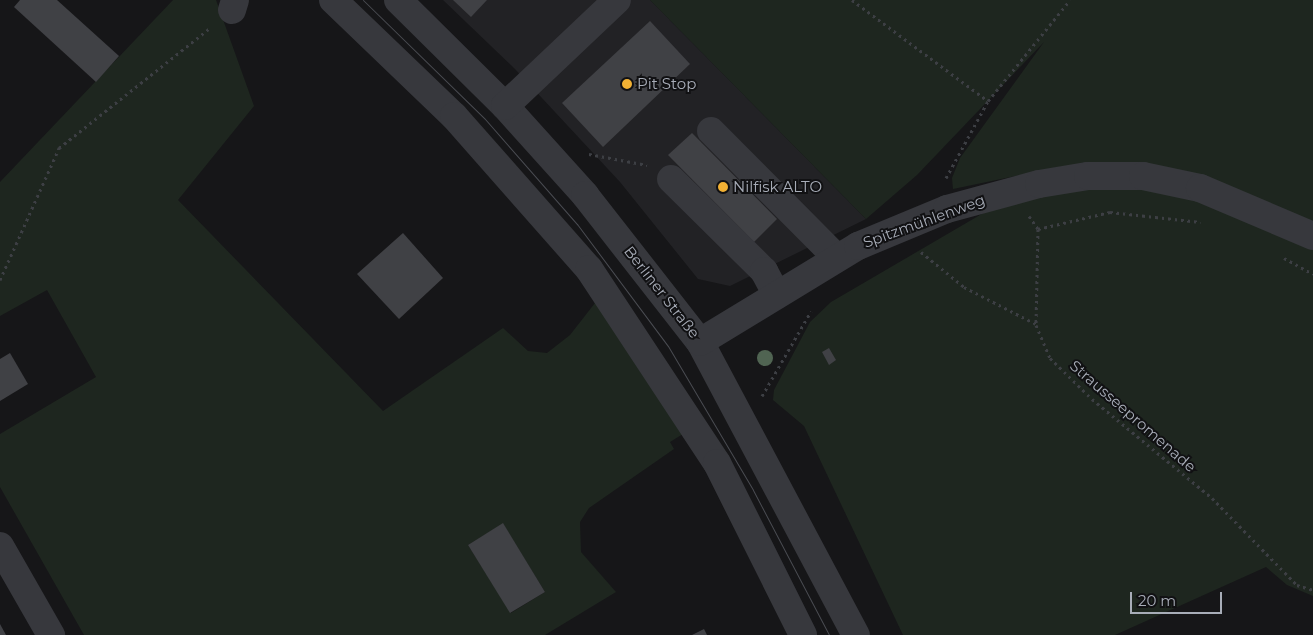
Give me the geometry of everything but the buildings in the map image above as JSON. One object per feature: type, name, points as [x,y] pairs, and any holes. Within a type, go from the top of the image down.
[{"type":"street","points":[[333,0],[454,116],[589,269],[717,463],[803,635]]},
{"type":"street","name":"Berliner Straße","points":[[398,0],[504,106],[591,203],[700,342],[856,635]]},
{"type":"street","points":[[504,106],[617,0]]},
{"type":"street","points":[[711,131],[837,258]]},
{"type":"street","name":"Spitzmühlenweg","points":[[700,342],[837,258],[947,209],[1039,184],[1088,176],[1143,176],[1200,188],[1313,236]]},
{"type":"street","points":[[672,179],[764,271],[777,295]]},
{"type":"street","points":[[0,546],[51,635]]},
{"type":"path","points":[[852,0],[988,101]]},
{"type":"path","points":[[947,209],[941,190],[988,101],[1070,0]]},
{"type":"path","points":[[0,280],[7,273],[31,203],[59,148],[233,5]]},
{"type":"path","points":[[581,157],[633,161],[672,179]]},
{"type":"path","name":"Strausseepromenade","points":[[1205,222],[1110,212],[1038,229],[1036,325],[1050,358],[1092,399],[1212,498],[1298,586],[1313,590]]},
{"type":"path","points":[[919,250],[964,287],[1036,325]]},
{"type":"path","points":[[1280,257],[1313,274]]},
{"type":"path","points":[[760,399],[818,304]]},
{"type":"shaded area","points":[[173,0],[216,0],[254,106],[178,200],[383,411],[503,328],[528,351],[547,353],[570,335],[602,294],[691,429],[670,442],[674,449],[589,508],[580,522],[581,552],[616,592],[545,635],[84,635],[0,487],[0,434],[96,377],[47,290],[0,316],[0,182]],"holes":[[[503,524],[545,592],[511,613],[468,545]]]},
{"type":"shaded area","points":[[443,0],[650,0],[866,219],[730,286],[698,279],[620,182],[515,69]]},
{"type":"shaded area","points":[[650,0],[1313,0],[1313,596],[1287,585],[1266,567],[1115,635],[903,635],[804,426],[773,400],[774,390],[810,322],[831,302],[1064,166],[953,189],[952,178],[960,158],[1044,42],[917,175],[866,219]]},
{"type":"tram line","points":[[363,0],[485,119],[577,224],[668,346],[753,490],[829,635]]},
{"type":"place","name":"Pit Stop","points":[[627,84]]},
{"type":"place","name":"Nilfisk ALTO","points":[[723,187]]}]
